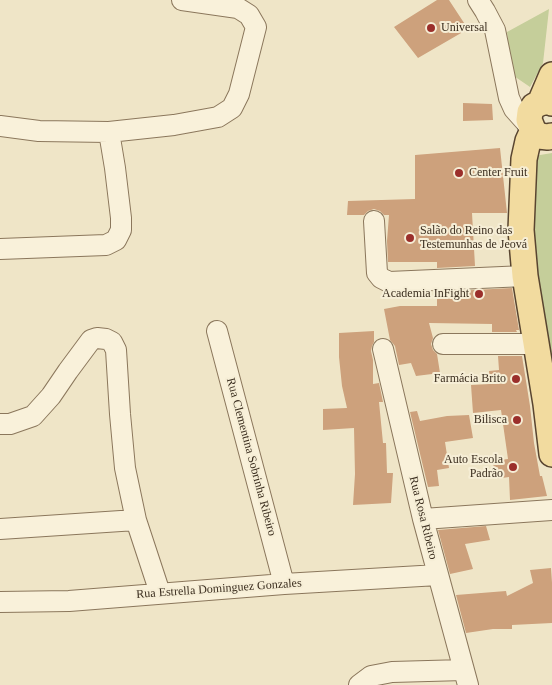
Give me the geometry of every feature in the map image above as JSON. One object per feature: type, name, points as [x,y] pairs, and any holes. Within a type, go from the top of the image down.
[{"type":"main road","points":[[552,75],[540,117],[528,141],[524,159],[521,230],[525,276],[546,404],[552,454]]},
{"type":"main road","points":[[524,159],[529,154],[542,148],[552,148]]},
{"type":"street","points":[[0,126],[39,131],[109,132],[174,125],[218,117],[232,108],[240,94],[256,27],[249,15],[238,8],[182,0]]},
{"type":"street","points":[[478,0],[495,30],[505,81],[515,88],[540,117]]},
{"type":"street","points":[[0,249],[106,246],[116,240],[120,230],[121,218],[109,132]]},
{"type":"street","points":[[374,221],[377,273],[381,278],[389,282],[525,276]]},
{"type":"street","name":"Rua Clementina Sobrinha Ribeiro","points":[[217,331],[284,584]]},
{"type":"street","points":[[0,424],[10,424],[34,416],[52,396],[68,370],[91,340],[97,338],[112,342],[116,350],[125,468],[136,520],[160,593]]},
{"type":"street","points":[[443,344],[536,344]]},
{"type":"street","name":"Rua Rosa Ribeiro","points":[[383,349],[423,519],[466,677]]},
{"type":"street","points":[[423,519],[552,510]]},
{"type":"street","points":[[0,529],[136,520]]},
{"type":"street","name":"Rua Estrella Dominguez Gonzales","points":[[0,602],[69,600],[438,575]]},
{"type":"street","points":[[359,685],[371,676],[392,672],[466,677]]},
{"type":"green space","points":[[549,9],[543,63],[530,87],[511,74],[507,32]]},
{"type":"green space","points":[[552,153],[552,400],[531,276],[528,157]]},
{"type":"building","name":"Universal","points":[[437,0],[449,0],[468,29],[418,58],[394,27]]},
{"type":"building","points":[[463,103],[492,104],[493,120],[463,121]]},
{"type":"building","points":[[500,148],[507,213],[472,213],[475,266],[437,268],[437,262],[388,262],[389,215],[384,215],[374,209],[364,215],[347,215],[348,201],[415,199],[415,155]]},
{"type":"building","points":[[512,288],[519,330],[516,330],[517,332],[492,332],[492,324],[429,323],[433,338],[431,344],[437,354],[440,373],[416,376],[411,363],[399,365],[395,346],[390,340],[384,309],[400,306],[437,306],[437,292]]},
{"type":"building","points":[[374,331],[374,342],[371,351],[373,384],[379,383],[383,402],[379,402],[383,443],[386,443],[387,473],[393,473],[391,503],[353,505],[355,474],[354,428],[323,430],[323,409],[347,408],[342,386],[339,333]]},
{"type":"building","points":[[498,356],[522,356],[534,443],[540,476],[542,476],[547,496],[510,500],[509,477],[495,479],[493,461],[508,459],[501,410],[473,413],[471,385],[490,384],[489,371],[499,370]]},
{"type":"building","points":[[417,411],[420,421],[447,416],[469,415],[473,438],[445,442],[449,468],[437,470],[439,486],[428,487],[410,412]]},
{"type":"building","points":[[486,526],[490,540],[465,544],[473,569],[450,574],[438,530]]},
{"type":"building","points":[[551,568],[552,623],[512,625],[512,629],[493,629],[466,633],[456,595],[506,591],[507,596],[533,583],[530,570]]},
{"type":"place","name":"Universal","points":[[431,28]]},
{"type":"place","name":"Center Fruit","points":[[459,173]]},
{"type":"place","name":"Salão do Reino das Testemunhas de Jeová","points":[[410,238]]},
{"type":"place","name":"Academia InFight","points":[[479,294]]},
{"type":"place","name":"Farmácia Brito","points":[[516,379]]},
{"type":"place","name":"Bilisca","points":[[517,420]]},
{"type":"place","name":"Auto Escola Padrão","points":[[513,467]]}]
